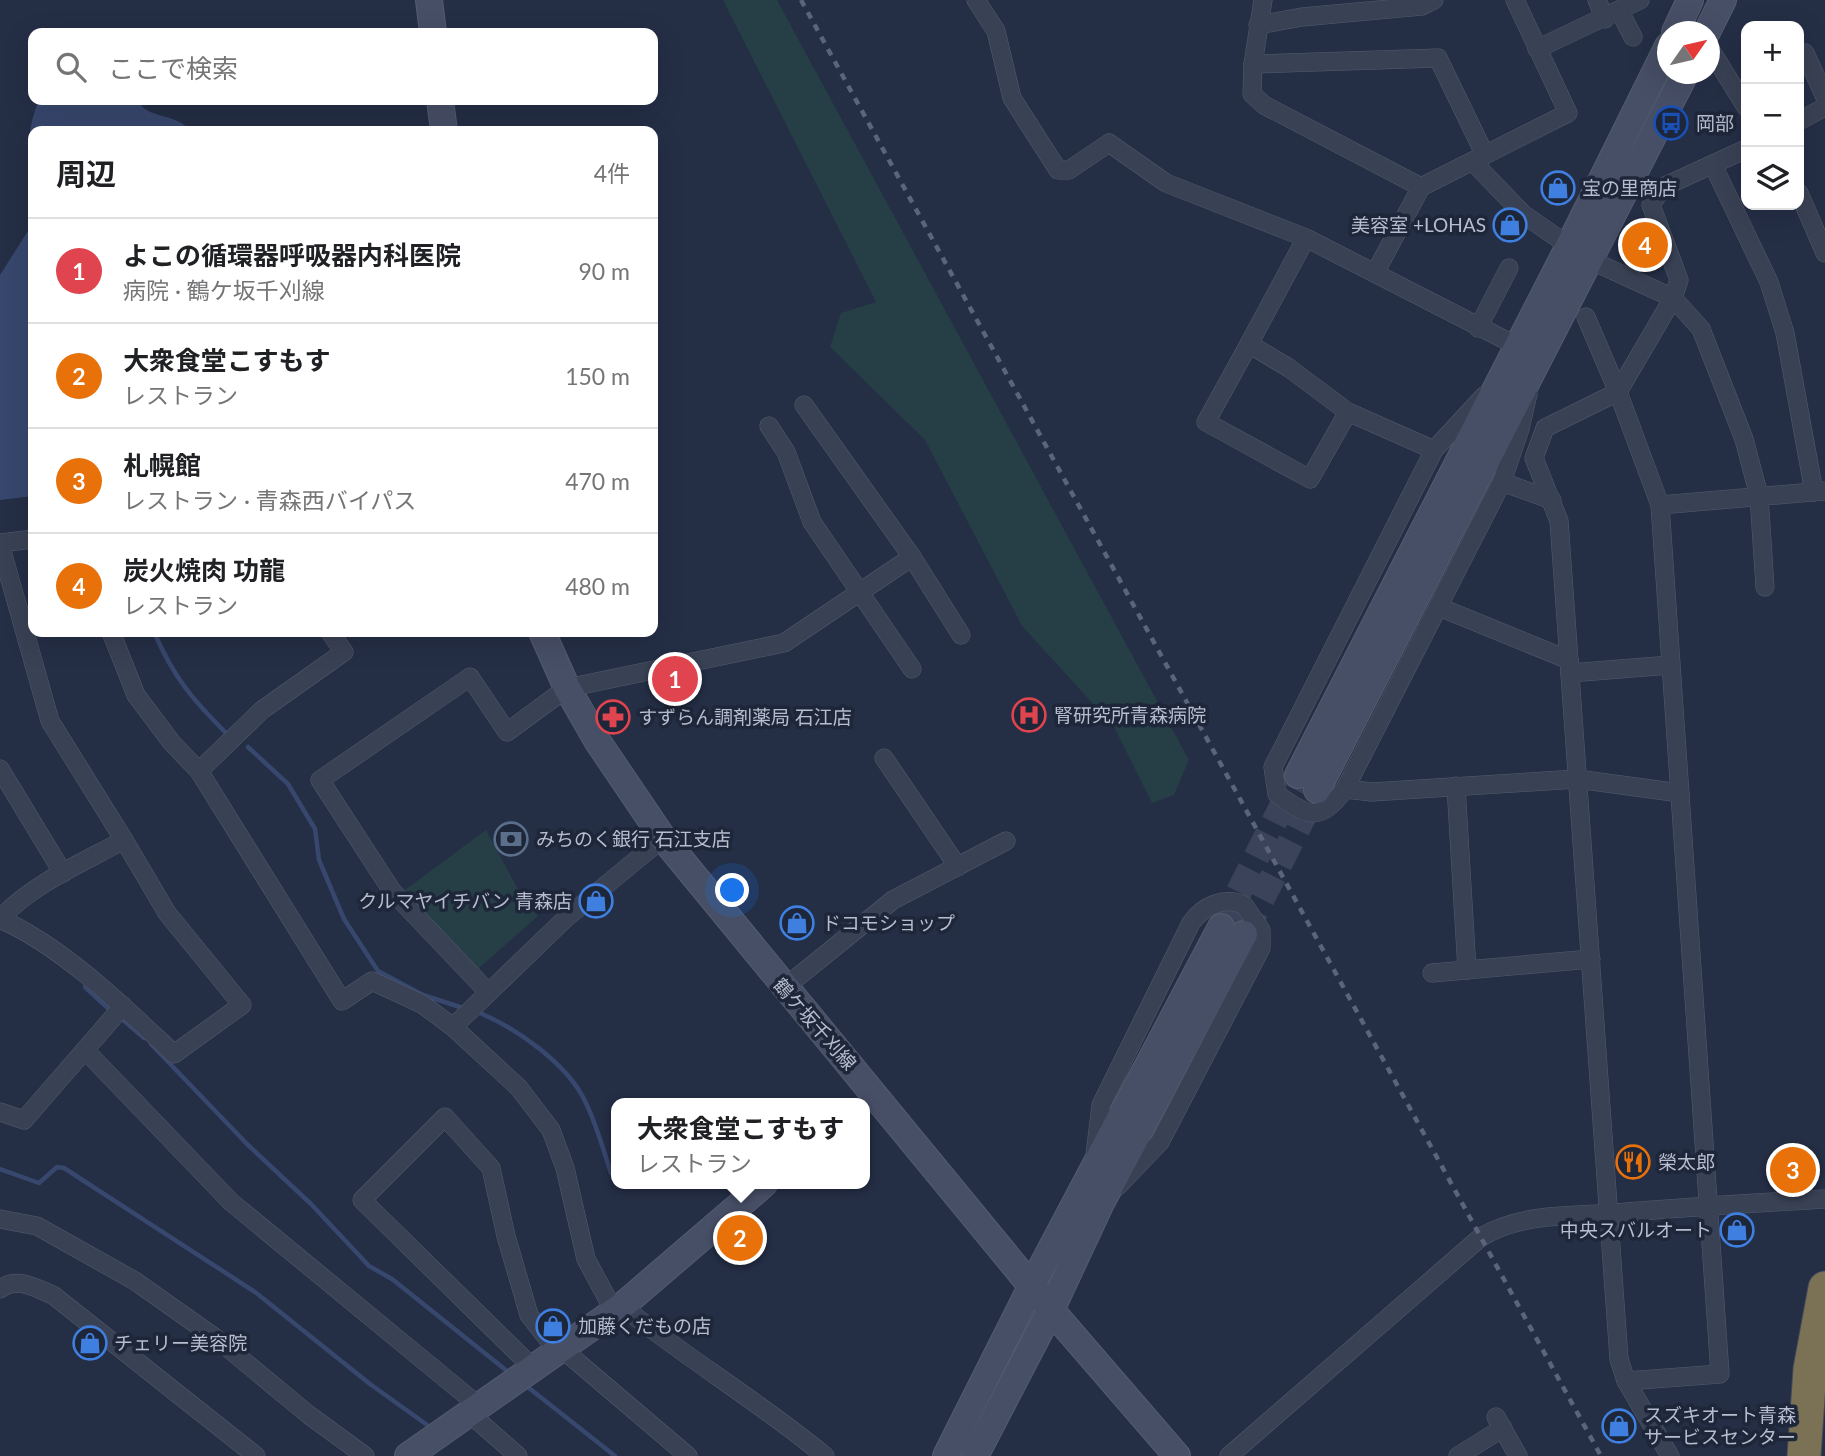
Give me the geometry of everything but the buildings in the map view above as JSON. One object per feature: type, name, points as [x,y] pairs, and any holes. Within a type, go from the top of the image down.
[{"type":"highway","points":[[1804,1456],[1810,1369],[1825,1288]]},
{"type":"street","points":[[429,0],[432,28]]},
{"type":"street","points":[[976,0],[996,31],[1012,98],[1058,170],[1069,170],[1109,144],[1166,183],[1306,238],[1517,346]]},
{"type":"street","points":[[1263,0],[1253,64],[1252,94],[1264,105],[1421,187]]},
{"type":"street","points":[[1258,25],[1374,5],[1422,6],[1434,0]]},
{"type":"street","points":[[1375,273],[1421,187],[1568,113],[1514,0]]},
{"type":"street","points":[[1597,0],[1633,37]]},
{"type":"street","points":[[1537,49],[1640,0]]},
{"type":"street","points":[[1680,21],[1690,0]]},
{"type":"street","points":[[1712,21],[1723,0]]},
{"type":"street","points":[[1805,53],[1825,97]]},
{"type":"street","points":[[1253,64],[1438,58],[1480,159],[1523,214],[1578,253],[1672,298],[1701,329],[1744,439],[1759,496],[1765,587]]},
{"type":"street","points":[[1720,65],[1741,99]]},
{"type":"street","points":[[1657,71],[1578,253],[1534,367],[1308,783],[1517,346],[1578,253],[1679,84]]},
{"type":"street","points":[[441,105],[443,126]]},
{"type":"street","points":[[1804,118],[1825,107]]},
{"type":"street","points":[[1670,1456],[1626,1381],[1619,1359],[1559,520],[1534,458],[1545,428],[1618,392],[1672,298],[1679,280],[1651,205],[1662,187],[1741,151]]},
{"type":"street","points":[[1660,505],[1819,491],[1785,333],[1773,295],[1754,246],[1713,165]]},
{"type":"street","points":[[1804,205],[1825,253]]},
{"type":"street","points":[[1306,238],[1206,422],[1310,479],[1348,412]]},
{"type":"street","points":[[1478,328],[1509,268]]},
{"type":"street","points":[[1586,317],[1618,392],[1660,505],[1720,1374],[1626,1381]]},
{"type":"street","points":[[1249,344],[1289,368],[1348,412],[1434,450]]},
{"type":"street","points":[[1499,381],[1434,450],[1273,766],[1277,794],[1311,813],[1322,813],[1331,807],[1345,789],[1502,482],[1520,429],[1534,367]]},
{"type":"street","points":[[804,405],[912,557],[961,635]]},
{"type":"street","points":[[769,426],[786,452],[812,522],[862,591],[912,669]]},
{"type":"street","points":[[1502,482],[1552,500]]},
{"type":"street","points":[[28,540],[0,544],[50,721],[124,840],[167,913],[242,1005],[174,1054],[123,1006],[32,933],[0,919],[10,908],[63,873],[124,840]]},
{"type":"street","points":[[487,991],[393,891],[320,780],[470,677],[507,732],[567,688],[785,643],[912,557]]},
{"type":"street","points":[[1439,607],[1570,667],[1670,665]]},
{"type":"street","points":[[113,637],[136,695],[172,743],[199,771],[342,1001],[372,981],[422,1004],[453,1027],[519,1088],[551,1130],[565,1167],[586,1259],[618,1308],[788,1425],[825,1456]]},
{"type":"street","points":[[199,771],[262,710],[344,652],[334,637]]},
{"type":"street","name":"鶴ケ坂千刈線","points":[[544,637],[567,688],[636,801],[868,1098]]},
{"type":"street","points":[[884,758],[958,867]]},
{"type":"street","points":[[0,769],[63,873]]},
{"type":"street","points":[[1345,789],[1372,792],[1577,779],[1680,793]]},
{"type":"street","points":[[1456,786],[1467,970]]},
{"type":"street","points":[[453,1027],[487,991],[566,918],[663,838]]},
{"type":"street","points":[[784,988],[892,900],[1006,841]]},
{"type":"street","points":[[1092,1172],[1101,1105],[1191,923],[1203,910],[1220,902],[1244,905],[1261,930],[1261,948],[1160,1142],[1100,1205]]},
{"type":"street","points":[[946,1456],[1092,1172],[1232,930],[1051,1310],[975,1456]]},
{"type":"street","points":[[1432,973],[1591,959]]},
{"type":"street","points":[[0,1112],[24,1120],[123,1006]]},
{"type":"street","points":[[85,1050],[231,1202],[474,1410],[518,1456]]},
{"type":"street","name":"鶴ケ坂千刈線","points":[[870,1100],[1177,1456]]},
{"type":"street","points":[[533,1368],[362,1200],[445,1117],[491,1168],[506,1236],[530,1315],[559,1350],[688,1456]]},
{"type":"street","points":[[408,1456],[618,1308],[758,1189]]},
{"type":"street","points":[[1228,1456],[1480,1237],[1518,1221],[1710,1205],[1825,1199]]},
{"type":"street","points":[[0,1219],[37,1226],[135,1281],[217,1339],[309,1415],[365,1456]]},
{"type":"street","points":[[0,1289],[7,1284],[22,1282],[53,1296],[256,1456]]},
{"type":"street","points":[[1458,1456],[1499,1423],[1518,1456]]},
{"type":"shaded area","points":[[723,0],[777,0],[1189,760],[1174,795],[1152,803],[1114,727],[1022,626],[925,440],[830,347],[841,313],[876,302]]},
{"type":"shaded area","points":[[486,830],[520,893],[538,916],[477,970],[402,892]]},
{"type":"water","points":[[37,105],[141,105],[148,111],[185,126],[31,126]]},
{"type":"water","points":[[28,231],[28,497],[0,500],[0,275]]},
{"type":"waterway","points":[[156,637],[185,687],[228,735]]},
{"type":"waterway","points":[[248,747],[288,784],[315,829],[319,860],[344,919],[378,971],[423,995],[460,1007]]},
{"type":"waterway","points":[[85,987],[111,1011]]},
{"type":"waterway","points":[[482,1014],[526,1039],[567,1074],[589,1109],[611,1173]]},
{"type":"waterway","points":[[123,1020],[144,1038]]},
{"type":"waterway","points":[[151,1044],[369,1266],[392,1279],[507,1371]]},
{"type":"waterway","points":[[0,1169],[39,1183],[57,1167],[64,1168],[255,1292],[370,1384],[430,1427]]},
{"type":"waterway","points":[[529,1388],[615,1456]]},
{"type":"tunnel","points":[[1221,927],[1298,775]]},
{"type":"tunnel","points":[[1244,934],[1317,790]]},
{"type":"railway","points":[[801,0],[1601,1456]]},
{"type":"place","name":"岡部","points":[[1671,123]]},
{"type":"place","name":"宝の里商店","points":[[1558,188]]},
{"type":"place","name":"美容室 +LOHAS","points":[[1510,225]]},
{"type":"place","name":"炭火焼肉 功龍","points":[[1645,245]]},
{"type":"place","name":"よこの循環器呼吸器内科医院","points":[[675,679]]},
{"type":"place","name":"腎研究所青森病院","points":[[1029,715]]},
{"type":"place","name":"すずらん調剤薬局 石江店","points":[[613,717]]},
{"type":"place","name":"みちのく銀行 石江支店","points":[[511,839]]},
{"type":"place","name":"クルマヤイチバン 青森店","points":[[596,901]]},
{"type":"place","name":"ドコモショップ","points":[[797,923]]},
{"type":"place","name":"榮太郎","points":[[1633,1162]]},
{"type":"place","name":"札幌館","points":[[1793,1170]]},
{"type":"place","name":"中央スバルオート","points":[[1737,1230]]},
{"type":"place","name":"大衆食堂こすもす","points":[[740,1238]]},
{"type":"place","name":"加藤くだもの店","points":[[553,1326]]},
{"type":"place","name":"チェリー美容院","points":[[90,1343]]},
{"type":"place","name":"スズキオート青森 サービスセンター","points":[[1619,1426]]}]
